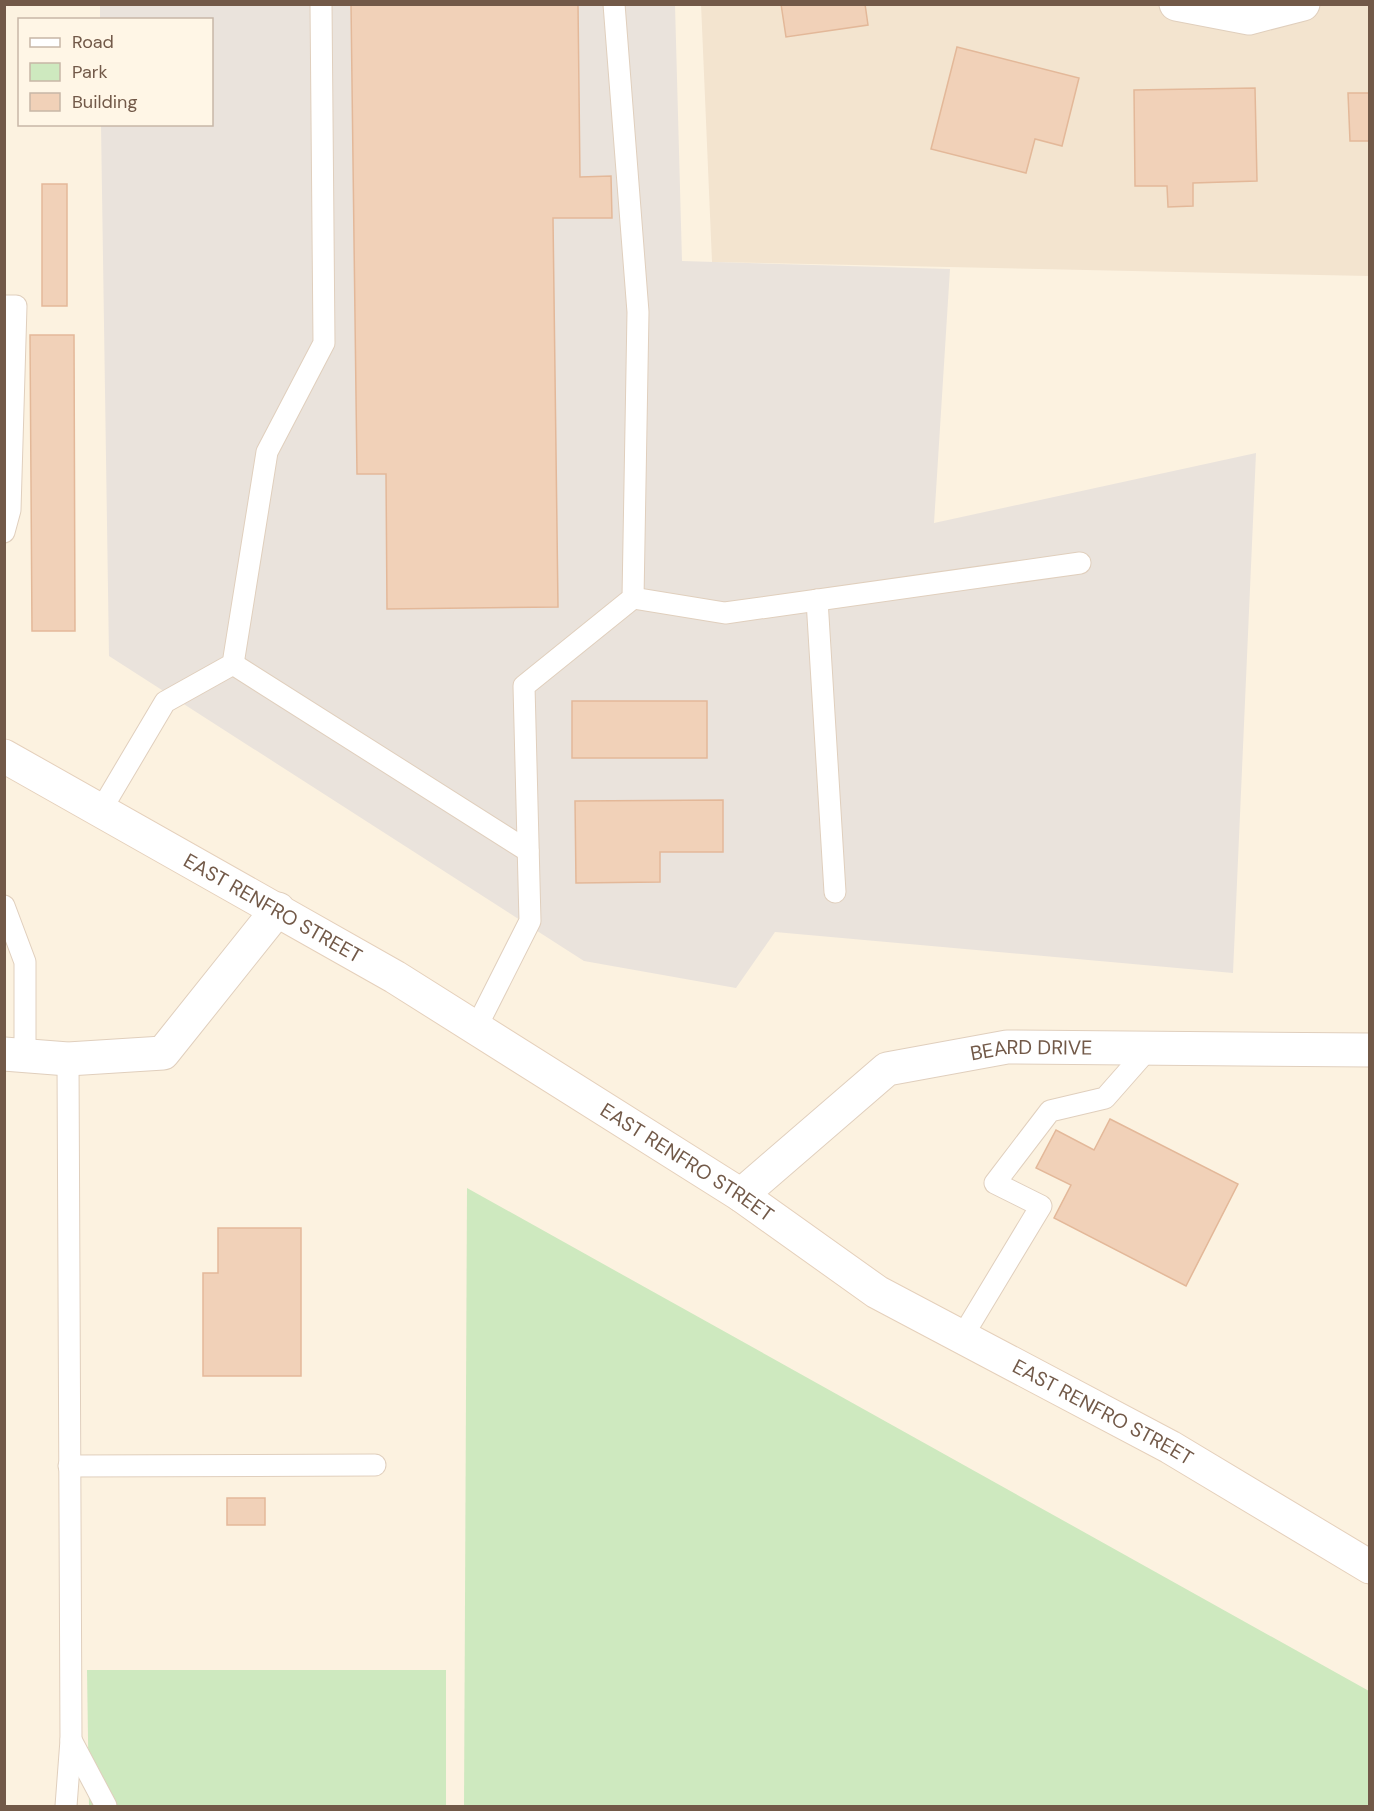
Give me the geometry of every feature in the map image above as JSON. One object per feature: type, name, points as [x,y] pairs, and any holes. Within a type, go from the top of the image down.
[{"type":"main road","points":[[1176,4],[1250,18],[1303,4]]},
{"type":"main road","name":"EAST RENFRO STREET","points":[[4,756],[278,909],[476,1028],[741,1195],[877,1292],[1170,1447],[1370,1567]]},
{"type":"main road","points":[[15,1055],[68,1059],[163,1053],[278,909]]},
{"type":"main road","name":"BEARD DRIVE","points":[[741,1195],[887,1069],[1007,1047],[1370,1050]]},
{"type":"lane","points":[[233,664],[267,452],[324,343],[321,4]]},
{"type":"lane","points":[[614,4],[638,312],[633,598]]},
{"type":"lane","points":[[4,306],[16,306],[10,510],[4,532]]},
{"type":"lane","points":[[476,1028],[530,921],[524,686],[633,598],[725,614],[1080,563]]},
{"type":"lane","points":[[817,600],[835,892]]},
{"type":"lane","points":[[101,810],[165,702],[233,664]]},
{"type":"lane","points":[[233,664],[528,851]]},
{"type":"lane","points":[[4,906],[25,962],[15,1055]]},
{"type":"lane","points":[[962,1337],[1041,1206],[995,1183],[1050,1111],[1105,1098],[1149,1048]]},
{"type":"lane","points":[[66,1806],[70,1740],[68,1059]]},
{"type":"lane","points":[[69,1466],[375,1465]]},
{"type":"lane","points":[[70,1740],[106,1806]]},
{"type":"shaded area","points":[[701,4],[1369,5],[1369,276],[712,262]]},
{"type":"shaded area","points":[[100,5],[675,5],[682,261],[950,269],[934,523],[1256,453],[1233,973],[775,932],[736,988],[584,961],[109,656],[101,126],[213,126],[213,18],[100,18]]},
{"type":"green space","points":[[467,1188],[1369,1691],[1369,1806],[464,1806]]},
{"type":"green space","points":[[87,1670],[446,1670],[446,1806],[89,1806]]},
{"type":"building","points":[[351,4],[578,4],[580,177],[611,176],[612,218],[553,218],[558,607],[387,609],[386,474],[357,474]]},
{"type":"building","points":[[781,4],[865,4],[868,25],[786,37]]},
{"type":"building","points":[[957,47],[1079,78],[1062,146],[1035,139],[1026,173],[931,149]]},
{"type":"building","points":[[1255,88],[1257,181],[1193,183],[1193,206],[1168,207],[1167,186],[1135,186],[1134,90]]},
{"type":"building","points":[[1348,93],[1370,93],[1370,141],[1350,141]]},
{"type":"building","points":[[42,184],[67,184],[67,306],[42,306]]},
{"type":"building","points":[[30,335],[74,335],[75,631],[32,631]]},
{"type":"building","points":[[572,701],[707,701],[707,758],[572,758]]},
{"type":"building","points":[[723,800],[723,852],[660,852],[660,882],[576,883],[575,801]]},
{"type":"building","points":[[1110,1119],[1238,1184],[1186,1286],[1054,1218],[1071,1185],[1036,1168],[1056,1130],[1094,1150]]},
{"type":"building","points":[[218,1228],[301,1228],[301,1376],[203,1376],[203,1273],[218,1273]]},
{"type":"building","points":[[227,1498],[265,1498],[265,1525],[227,1525]]}]
